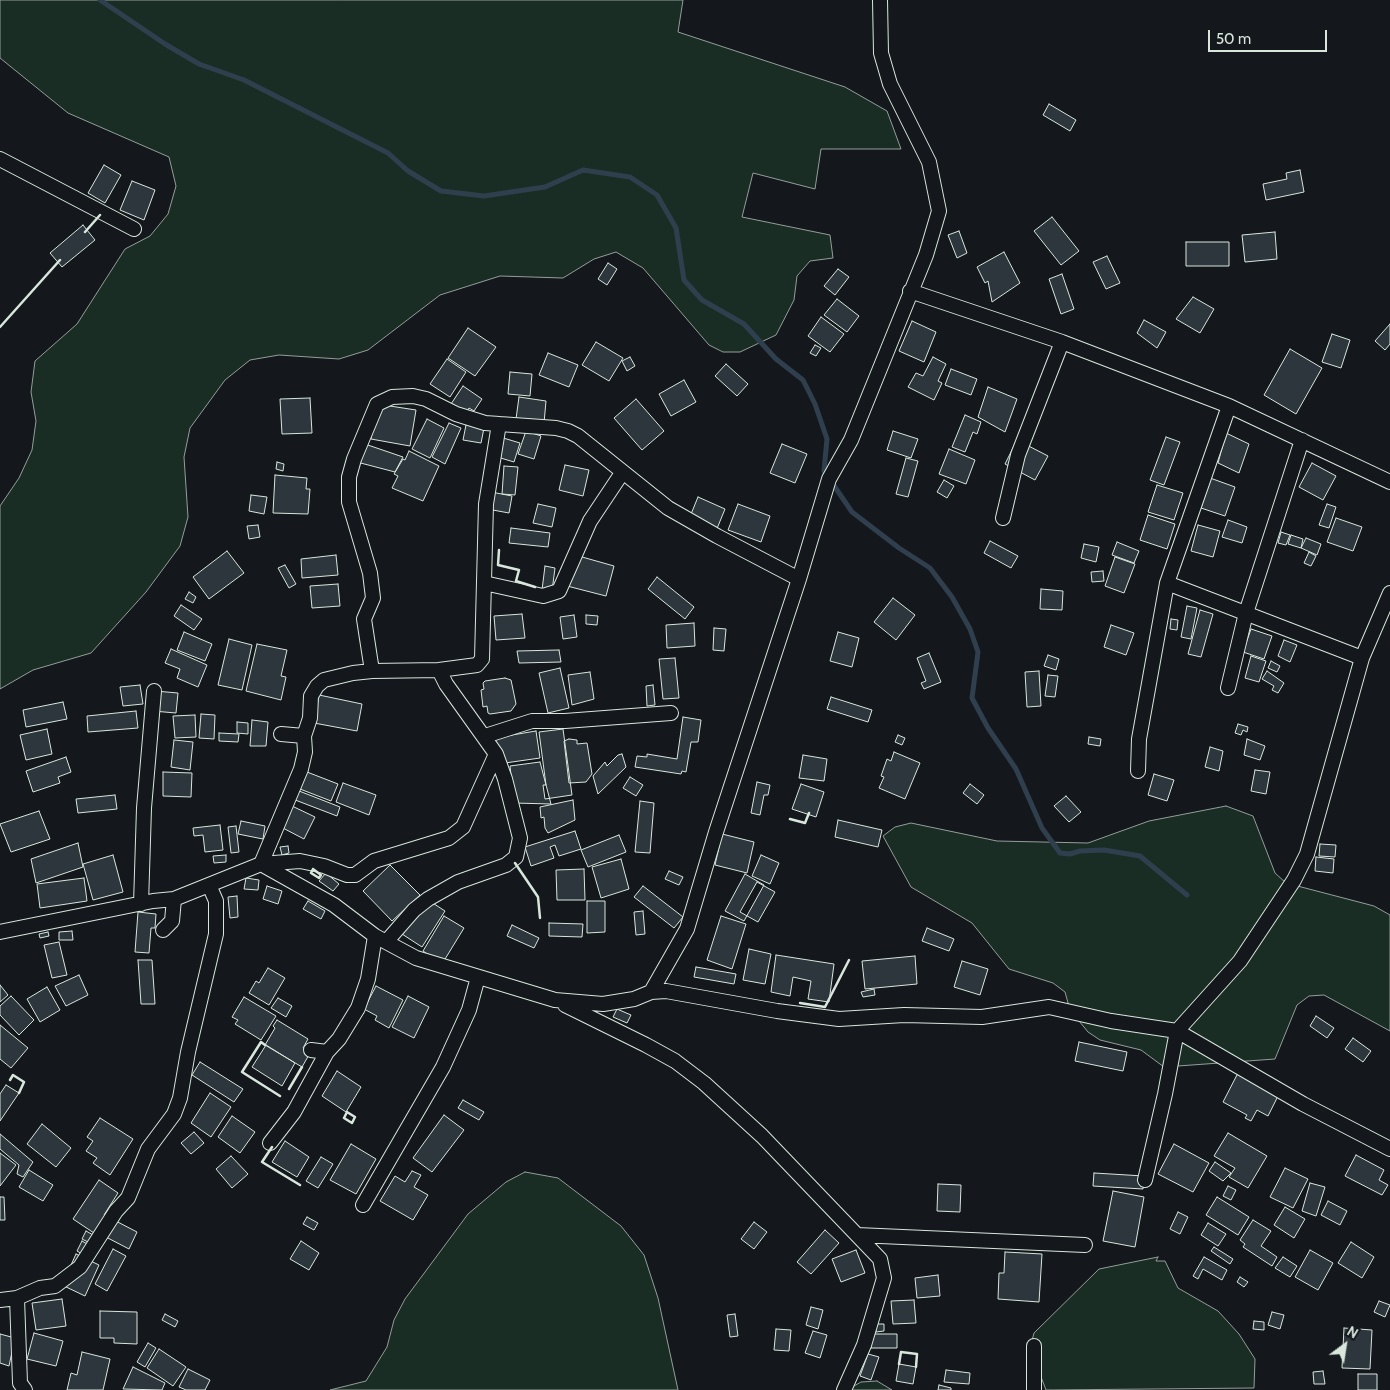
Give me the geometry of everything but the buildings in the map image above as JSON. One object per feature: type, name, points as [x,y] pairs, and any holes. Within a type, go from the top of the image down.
[{"type":"street","points":[[651,992],[687,929],[716,832],[800,579],[829,479],[851,440],[926,254],[939,211],[929,162],[890,84],[881,54],[880,0]]},
{"type":"street","points":[[0,159],[134,229]]},
{"type":"street","points":[[910,290],[1062,342],[1229,406],[1390,482]]},
{"type":"street","points":[[1003,518],[1018,455],[1062,342]]},
{"type":"street","points":[[372,670],[364,619],[373,598],[370,573],[349,502],[349,477],[354,459],[377,404],[392,397],[414,396],[473,420],[556,428],[568,431],[578,436],[668,508],[716,536],[800,579]]},
{"type":"street","points":[[1138,770],[1139,739],[1167,583],[1229,406]]},
{"type":"street","points":[[261,864],[301,769],[305,752],[304,736],[310,718],[311,696],[317,686],[324,680],[372,670],[439,670],[477,665],[482,659],[486,504],[499,424]]},
{"type":"street","points":[[1228,688],[1246,613],[1302,440]]},
{"type":"street","points":[[484,582],[543,596],[559,591],[590,521],[622,473]]},
{"type":"street","points":[[1167,583],[1362,658]]},
{"type":"street","points":[[1145,1180],[1165,1094],[1176,1031],[1240,961],[1294,880],[1307,854],[1362,658],[1390,593]]},
{"type":"street","points":[[270,1143],[294,1112],[327,1052],[340,1039],[358,1008],[381,939],[428,899],[458,882],[506,865],[516,857],[520,838],[506,779],[496,754],[485,736],[451,693],[439,670]]},
{"type":"street","points":[[140,904],[144,808],[154,690]]},
{"type":"street","points":[[485,736],[532,721],[565,721],[671,713]]},
{"type":"street","points":[[281,734],[304,736]]},
{"type":"street","points":[[0,932],[174,899],[261,864],[300,861],[324,866],[347,875],[355,875],[382,858],[449,838],[463,827],[470,816],[496,754]]},
{"type":"street","points":[[261,864],[334,906],[381,939],[416,958],[555,1000],[646,1045],[674,1061],[704,1083],[762,1136],[880,1260],[884,1278],[864,1345],[844,1390]]},
{"type":"street","points":[[0,1300],[17,1298],[40,1288],[55,1286],[80,1267],[116,1211],[128,1198],[148,1148],[174,1114],[180,1098],[188,1052],[216,934],[216,901],[210,885]]},
{"type":"street","points":[[163,930],[172,922],[174,899]]},
{"type":"street","points":[[363,1205],[443,1067],[469,1010],[478,977]]},
{"type":"street","points":[[555,1000],[603,1004],[634,999],[651,992],[682,992],[777,1011],[839,1019],[904,1015],[982,1017],[1049,1006],[1111,1021],[1176,1031],[1303,1104],[1390,1149]]},
{"type":"street","points":[[311,1050],[327,1052]]},
{"type":"street","points":[[857,1235],[1085,1244]]},
{"type":"street","points":[[17,1298],[20,1383],[25,1390]]},
{"type":"street","points":[[1034,1346],[1034,1390]]},
{"type":"green space","points":[[0,0],[683,0],[678,32],[845,87],[887,111],[901,149],[821,149],[815,189],[753,173],[742,217],[830,235],[833,258],[810,261],[797,276],[794,300],[776,335],[740,352],[723,352],[709,345],[643,268],[616,252],[594,259],[563,278],[500,276],[440,295],[368,350],[339,359],[279,355],[250,360],[225,380],[190,428],[184,457],[188,517],[180,546],[146,592],[91,653],[33,670],[0,689],[0,506],[19,478],[32,450],[36,421],[31,392],[35,361],[77,324],[125,249],[150,236],[168,214],[176,186],[169,157],[68,113],[0,58]]},
{"type":"green space","points":[[1226,806],[1253,816],[1275,873],[1286,883],[1374,906],[1390,915],[1390,1031],[1324,995],[1309,996],[1297,1005],[1275,1059],[1164,1067],[1141,1050],[1100,1040],[1088,1032],[1070,1010],[1065,992],[1053,983],[1009,969],[972,923],[911,887],[883,836],[895,827],[911,823],[997,841],[1088,843],[1149,821]]},
{"type":"green space","points":[[525,1172],[558,1178],[621,1226],[644,1255],[658,1298],[678,1390],[330,1390],[366,1381],[387,1347],[394,1320],[405,1299],[468,1214],[506,1182]]},
{"type":"green space","points":[[1158,1257],[1156,1261],[1165,1261],[1178,1288],[1218,1311],[1239,1334],[1255,1359],[1254,1388],[1046,1390],[1030,1348],[1034,1333],[1099,1269]]},
{"type":"green space","points":[[877,1381],[892,1390],[847,1390],[861,1382]]},
{"type":"waterway","points":[[100,0],[165,44],[199,64],[244,80],[388,153],[408,171],[441,191],[484,196],[545,187],[583,170],[630,177],[657,195],[676,228],[684,280],[702,300],[744,324],[776,359],[803,380],[815,404],[827,439],[824,471],[852,512],[899,548],[930,568],[952,597],[970,629],[978,652],[972,698],[988,728],[1016,769],[1042,828],[1060,853],[1070,854],[1080,851],[1104,850],[1140,856],[1187,895]]},
{"type":"wall","points":[[85,232],[100,215]]},
{"type":"wall","points":[[0,327],[60,260]]},
{"type":"wall","points":[[499,550],[498,565],[519,570],[516,581],[535,587]]},
{"type":"wall","points":[[790,819],[805,823],[809,813]]},
{"type":"wall","points":[[515,863],[538,897],[540,918]]},
{"type":"wall","points":[[313,869],[321,875],[319,878],[311,873],[313,869]]},
{"type":"wall","points":[[800,1003],[825,1007],[849,960]]},
{"type":"wall","points":[[265,1045],[261,1042],[242,1072],[280,1096]]},
{"type":"wall","points":[[289,1089],[302,1067]]},
{"type":"wall","points":[[10,1080],[13,1075],[24,1082],[19,1093]]},
{"type":"wall","points":[[347,1112],[355,1117],[352,1123],[344,1118],[347,1112]]},
{"type":"wall","points":[[272,1147],[262,1162],[300,1185]]},
{"type":"wall","points":[[899,1364],[901,1352],[917,1354],[916,1367]]}]
